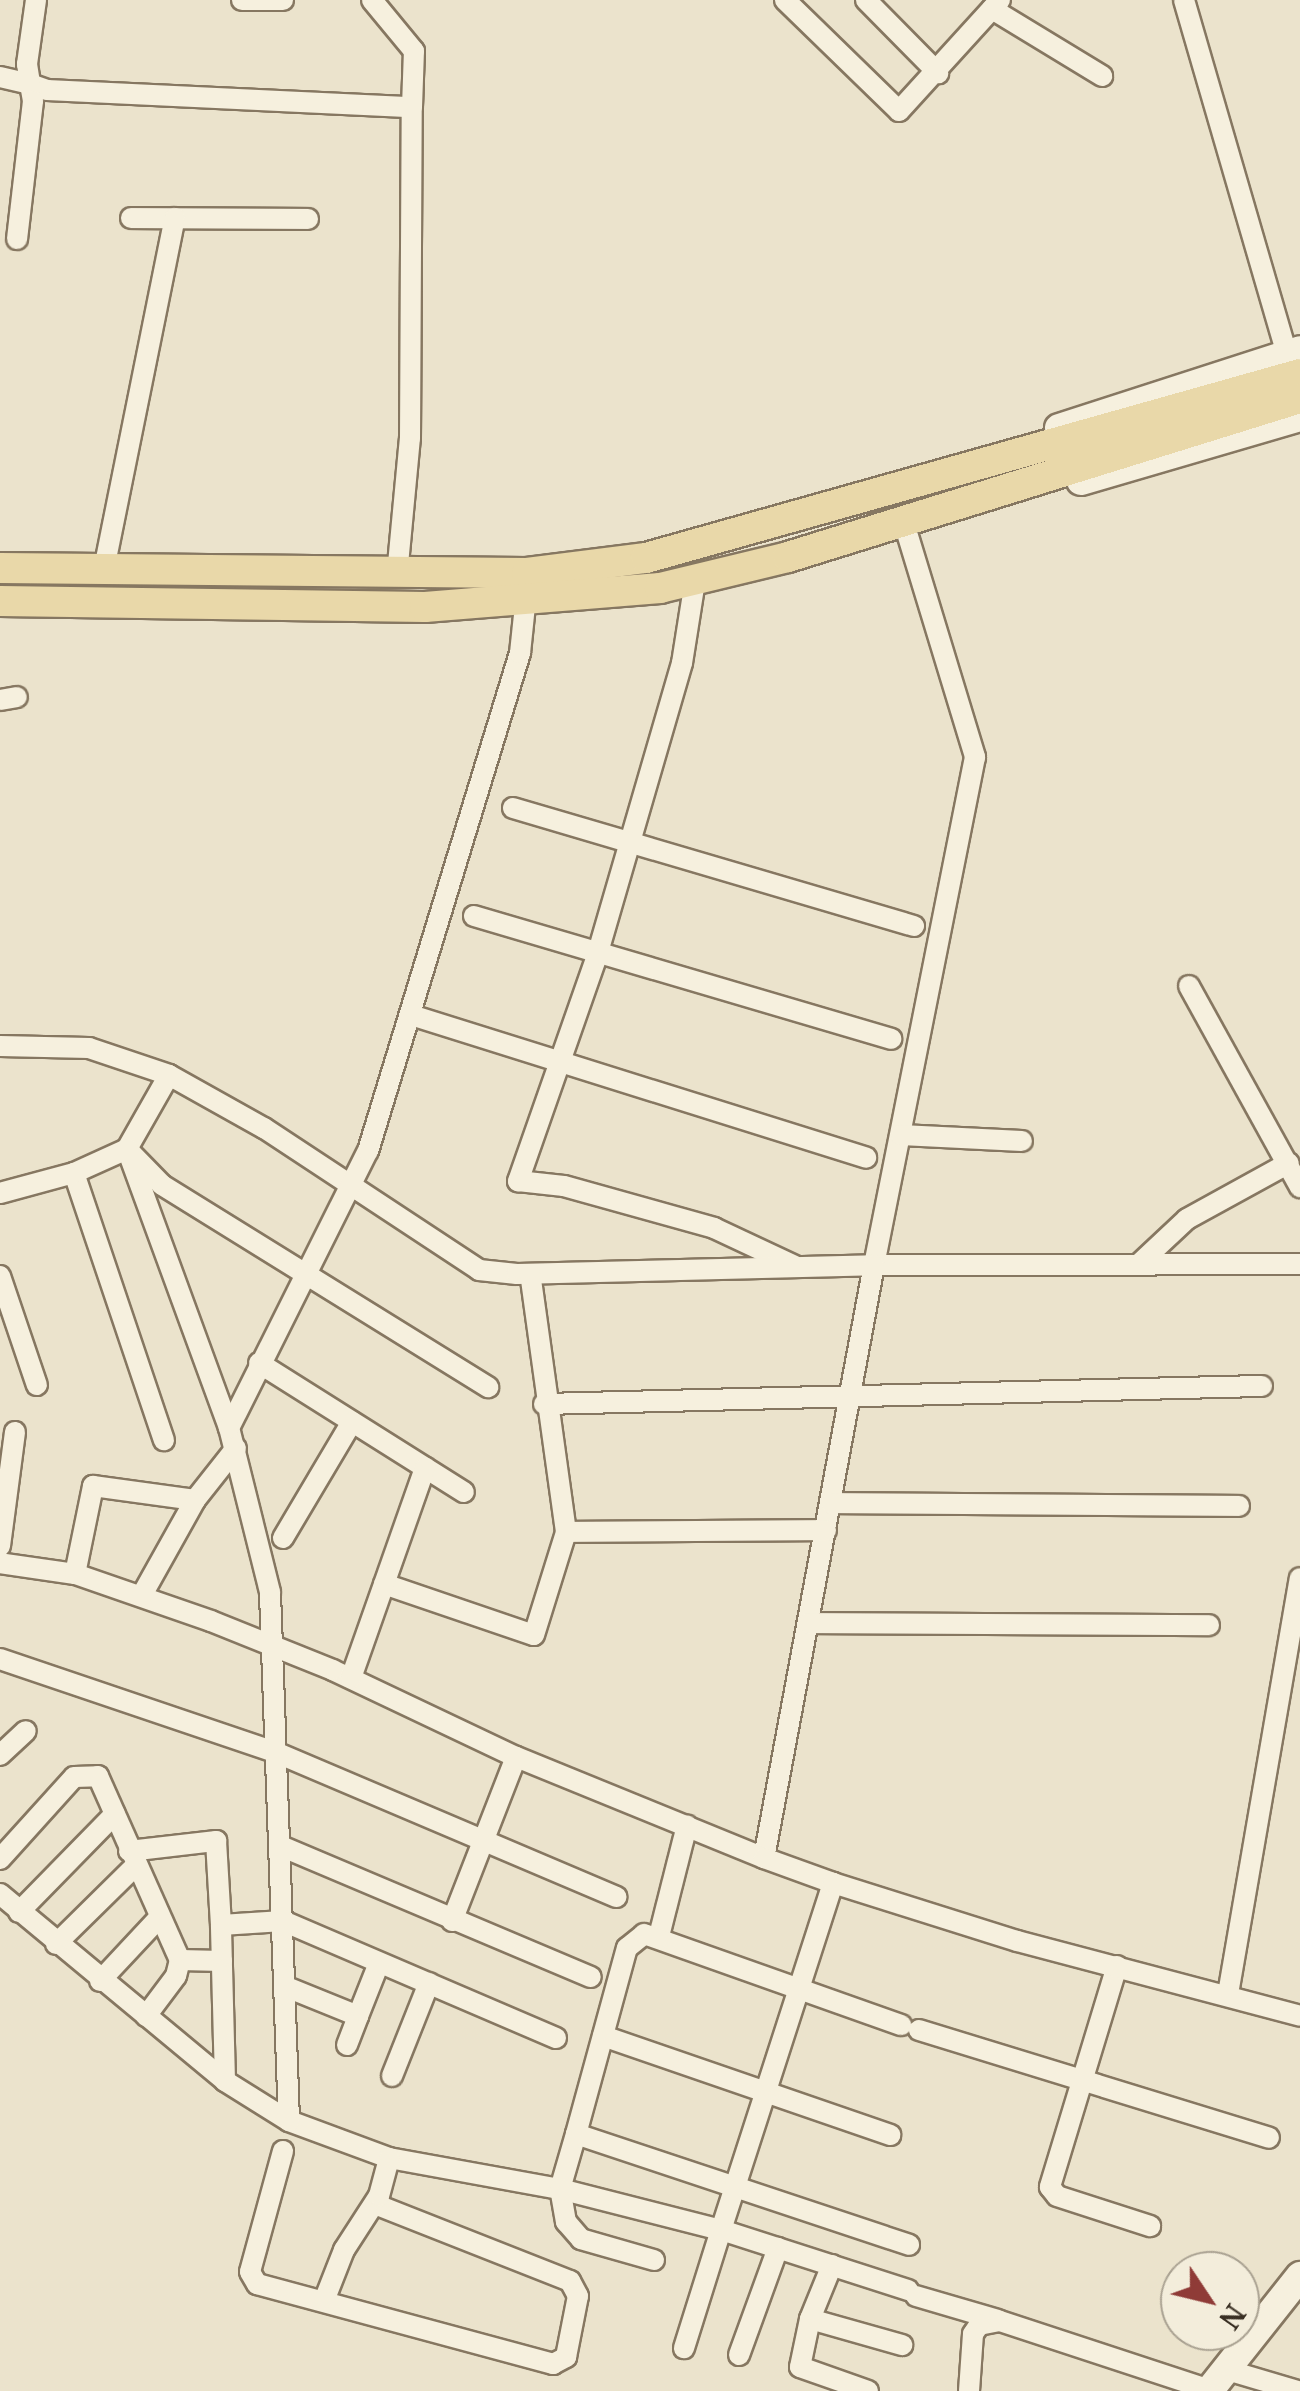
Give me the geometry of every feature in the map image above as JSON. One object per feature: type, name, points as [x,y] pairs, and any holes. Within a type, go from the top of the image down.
[{"type":"main road","points":[[0,601],[300,607],[527,588],[695,581],[1040,482],[1106,444],[1296,359]]},
{"type":"main road","points":[[0,568],[397,575],[527,588],[694,548],[1025,452],[1106,444],[1300,398]]},
{"type":"street","points":[[17,239],[34,133],[26,48],[36,0]]},
{"type":"street","points":[[242,0],[283,0]]},
{"type":"street","points":[[372,0],[414,51],[410,438],[397,575]]},
{"type":"street","points":[[785,0],[893,110],[906,109],[996,4],[1102,76]]},
{"type":"street","points":[[866,0],[938,73]]},
{"type":"street","points":[[1025,452],[1059,428],[1296,359],[1184,0]]},
{"type":"street","points":[[0,77],[62,92],[412,108]]},
{"type":"street","points":[[131,218],[308,219]]},
{"type":"street","points":[[104,568],[175,218]]},
{"type":"street","points":[[1040,482],[1074,483],[1300,417]]},
{"type":"street","points":[[764,1858],[974,756],[904,522]]},
{"type":"street","points":[[695,581],[685,652],[598,953],[518,1181],[564,1186],[714,1228],[795,1266]]},
{"type":"street","points":[[142,1594],[232,1438],[260,1364],[356,1186],[412,1015],[520,653],[527,588]]},
{"type":"street","points":[[513,808],[914,926]]},
{"type":"street","points":[[474,916],[890,1039]]},
{"type":"street","points":[[1189,986],[1300,1187]]},
{"type":"street","points":[[412,1015],[560,1065],[866,1158]]},
{"type":"street","points":[[0,1046],[89,1048],[169,1075],[356,1186],[479,1270],[530,1274],[795,1266],[1300,1264]]},
{"type":"street","points":[[0,1193],[74,1173],[128,1149],[169,1075]]},
{"type":"street","points":[[902,1135],[1022,1142]]},
{"type":"street","points":[[128,1149],[162,1185],[488,1387]]},
{"type":"street","points":[[128,1149],[232,1438],[267,1564],[283,1847],[289,2121]]},
{"type":"street","points":[[1140,1262],[1187,1219],[1289,1163]]},
{"type":"street","points":[[74,1173],[164,1440]]},
{"type":"street","points":[[384,1584],[534,1635],[566,1532],[544,1404],[530,1274]]},
{"type":"street","points":[[0,1276],[36,1385]]},
{"type":"street","points":[[260,1364],[464,1492]]},
{"type":"street","points":[[544,1404],[1262,1386]]},
{"type":"street","points":[[283,1538],[352,1422]]},
{"type":"street","points":[[0,1546],[15,1432]]},
{"type":"street","points":[[351,1678],[425,1468]]},
{"type":"street","points":[[75,1574],[93,1486],[195,1500]]},
{"type":"street","points":[[831,1503],[1239,1506]]},
{"type":"street","points":[[566,1532],[826,1530]]},
{"type":"street","points":[[0,1563],[75,1574],[142,1594],[351,1678],[516,1757],[834,1883],[1300,2016]]},
{"type":"street","points":[[1228,1994],[1300,1578]]},
{"type":"street","points":[[808,1623],[1209,1625]]},
{"type":"street","points":[[0,1659],[275,1752],[616,1897]]},
{"type":"street","points":[[1276,1720],[1300,1723]]},
{"type":"street","points":[[0,1755],[26,1731]]},
{"type":"street","points":[[452,1921],[516,1757]]},
{"type":"street","points":[[0,1859],[82,1772],[98,1776],[180,1960],[176,1976],[146,2016]]},
{"type":"street","points":[[20,1912],[115,1814]]},
{"type":"street","points":[[659,1936],[687,1826]]},
{"type":"street","points":[[56,1944],[132,1859],[216,1841],[224,2081]]},
{"type":"street","points":[[283,1847],[590,1977]]},
{"type":"street","points":[[684,2348],[732,2184],[834,1883]]},
{"type":"street","points":[[0,1894],[224,2081],[289,2121],[390,2158],[560,2188],[721,2230],[1000,2321],[1215,2384],[1298,2391]]},
{"type":"street","points":[[100,1981],[159,1918]]},
{"type":"street","points":[[221,1925],[283,1921],[556,2038]]},
{"type":"street","points":[[654,2260],[581,2239],[566,2222],[560,2188],[627,1948],[644,1934],[659,1936],[910,2027],[1269,2138]]},
{"type":"street","points":[[180,1960],[222,1961]]},
{"type":"street","points":[[346,2046],[380,1963]]},
{"type":"street","points":[[1117,1966],[1050,2187],[1057,2196],[1150,2226]]},
{"type":"street","points":[[392,2076],[429,1983]]},
{"type":"street","points":[[284,1986],[358,2016]]},
{"type":"street","points":[[603,2036],[765,2087],[890,2135]]},
{"type":"street","points":[[576,2134],[909,2245]]},
{"type":"street","points":[[283,2150],[251,2279],[266,2289],[324,2301],[545,2362],[566,2357],[578,2296],[570,2281],[374,2204]]},
{"type":"street","points":[[324,2301],[344,2250],[374,2204],[390,2158]]},
{"type":"street","points":[[739,2355],[778,2248]]},
{"type":"street","points":[[832,2265],[810,2319],[800,2367],[868,2391]]},
{"type":"street","points":[[1215,2384],[1300,2276]]},
{"type":"street","points":[[810,2319],[902,2345]]},
{"type":"street","points":[[969,2391],[973,2334],[979,2325],[1000,2321]]}]
